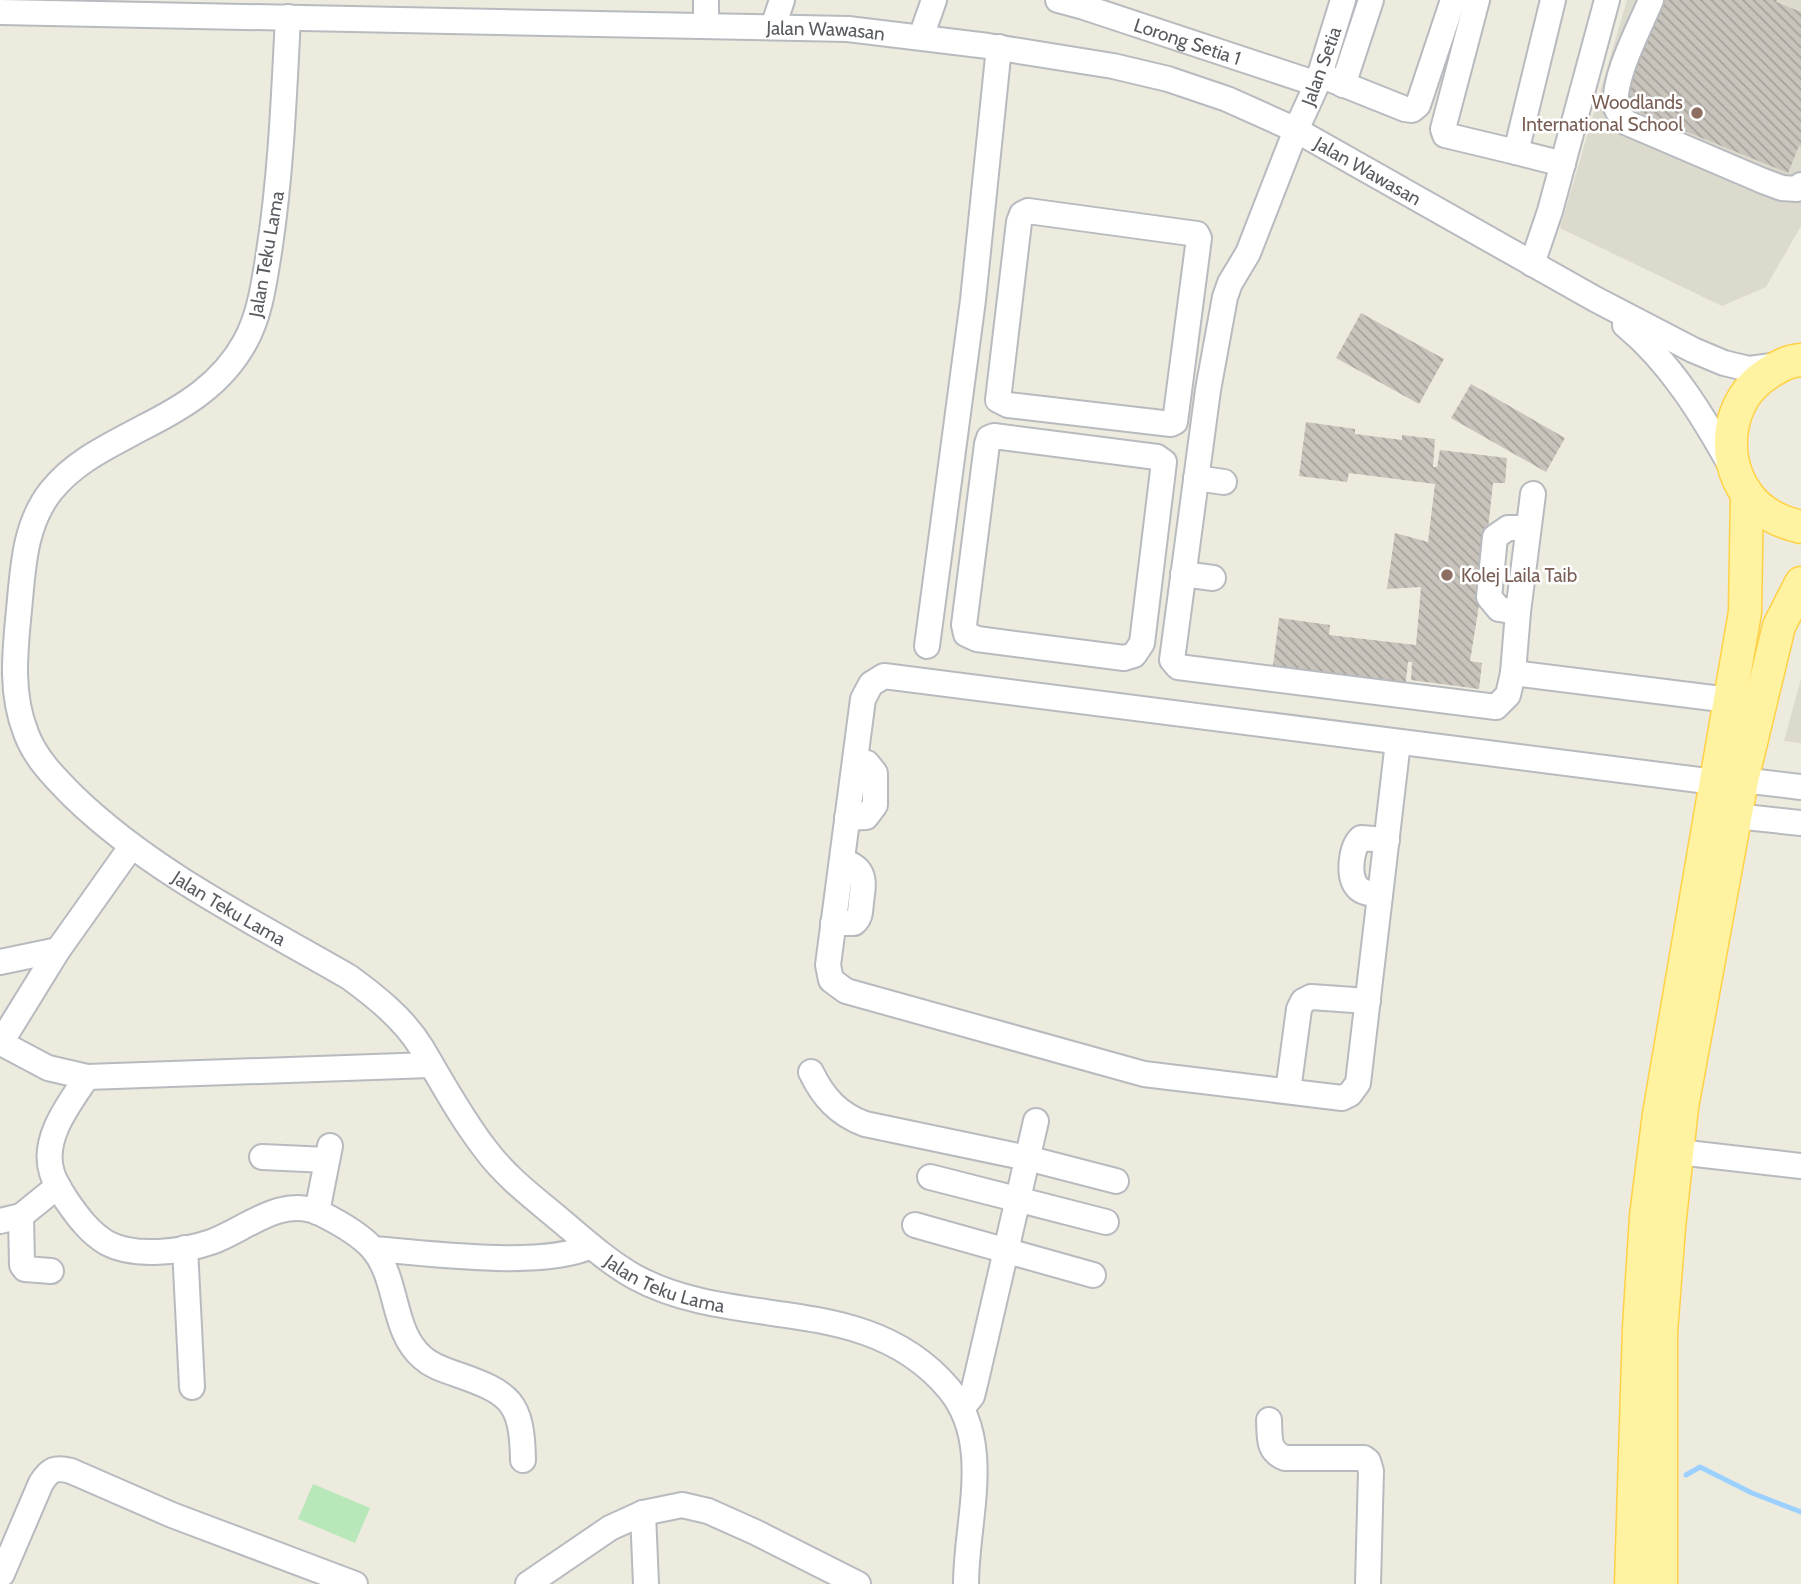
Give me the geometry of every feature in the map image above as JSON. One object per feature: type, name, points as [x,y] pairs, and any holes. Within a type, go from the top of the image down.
[{"type":"main road","points":[[1661,1584],[1661,1334],[1669,1227],[1682,1107],[1735,816],[1728,781],[1729,700],[1745,612],[1742,485],[1730,452],[1732,425],[1741,401],[1758,380],[1794,359]]},
{"type":"main road","points":[[1742,485],[1764,512],[1784,523],[1801,527]]},
{"type":"main road","points":[[1631,1584],[1639,1328],[1646,1216],[1659,1114],[1728,781],[1779,626],[1801,583]]},
{"type":"street","points":[[706,0],[706,25]]},
{"type":"street","points":[[773,27],[782,0]]},
{"type":"street","points":[[921,37],[934,0]]},
{"type":"street","name":"Lorong Setia 1","points":[[1058,0],[1327,81],[1405,109],[1416,107],[1453,0]]},
{"type":"street","name":"Jalan Setia","points":[[1341,0],[1327,81],[1296,131],[1248,253],[1230,283],[1225,298],[1208,390],[1172,660],[1178,667],[1496,707],[1508,695],[1513,673]]},
{"type":"street","points":[[1327,81],[1371,0]]},
{"type":"street","points":[[1477,0],[1443,129],[1445,135],[1563,164]]},
{"type":"street","points":[[1516,152],[1553,0]]},
{"type":"street","points":[[1532,264],[1563,164],[1607,0]]},
{"type":"street","points":[[1651,0],[1625,62],[1617,91],[1616,109],[1625,122],[1782,188],[1797,189],[1801,185]]},
{"type":"street","name":"Jalan Teku Lama","points":[[275,11],[279,179],[262,293],[248,338],[233,364],[215,383],[144,428],[103,447],[76,466],[51,491],[34,520],[26,548],[15,671],[16,699],[26,734],[38,757],[57,780],[131,847],[349,977],[371,993],[420,1046],[458,1110],[494,1159],[530,1195],[591,1246],[635,1277],[674,1293],[860,1329],[892,1342],[940,1381],[962,1408],[970,1432],[975,1469],[965,1584]]},
{"type":"street","name":"Jalan Wawasan","points":[[0,12],[539,11],[706,25],[848,29],[999,47],[1113,66],[1167,79],[1227,99],[1296,131],[1595,299]]},
{"type":"street","points":[[927,646],[973,300],[999,47]]},
{"type":"street","points":[[1028,211],[1197,234],[1199,238],[1196,265],[1175,422],[1171,424],[1002,404],[998,400],[1009,304],[1019,222],[1022,214],[1028,211]]},
{"type":"street","points":[[1595,299],[1693,350],[1724,363],[1749,369],[1794,359]]},
{"type":"street","points":[[1595,299],[1643,340],[1671,372],[1713,433],[1742,485]]},
{"type":"street","points":[[973,300],[1009,304]]},
{"type":"street","points":[[994,436],[1157,457],[1164,462],[1139,649],[1134,655],[1124,658],[977,639],[966,634],[964,625],[976,530],[987,444],[989,438],[994,436]]},
{"type":"street","points":[[1196,478],[1224,482]]},
{"type":"street","points":[[1533,494],[1513,673],[1729,700]]},
{"type":"street","points":[[941,527],[976,530]]},
{"type":"street","points":[[1183,574],[1213,578]]},
{"type":"street","points":[[1398,742],[1358,1083],[1342,1098],[1144,1074],[846,991],[834,985],[828,973],[866,691],[871,684],[884,676],[1398,742],[1728,781],[1801,787]]},
{"type":"street","points":[[1735,816],[1801,823]]},
{"type":"street","points":[[131,847],[58,950],[0,1044],[48,1068],[87,1077],[430,1066]]},
{"type":"street","points":[[0,962],[58,950]]},
{"type":"street","points":[[1288,1091],[1299,1009],[1303,1001],[1311,997],[1368,1001]]},
{"type":"street","points":[[811,1072],[820,1091],[850,1119],[1027,1158],[1116,1181]]},
{"type":"street","points":[[87,1077],[66,1108],[53,1135],[50,1161],[51,1173],[78,1218],[107,1243],[137,1250],[185,1248],[212,1242],[271,1213],[295,1209],[317,1212],[362,1238],[373,1249],[386,1277],[406,1336],[416,1352],[437,1367],[491,1388],[511,1403],[520,1419],[523,1460]]},
{"type":"street","points":[[962,1408],[971,1396],[976,1380],[1036,1121]]},
{"type":"street","points":[[1678,1152],[1801,1166]]},
{"type":"street","points":[[262,1157],[329,1153],[317,1212]]},
{"type":"street","points":[[930,1177],[1106,1222]]},
{"type":"street","points":[[51,1271],[25,1269],[11,1219],[58,1186]]},
{"type":"street","points":[[915,1226],[1093,1275]]},
{"type":"street","points":[[373,1249],[533,1257],[564,1255],[591,1246]]},
{"type":"street","points":[[185,1248],[192,1387]]},
{"type":"street","points":[[1269,1420],[1270,1446],[1277,1455],[1285,1458],[1364,1458],[1368,1461],[1371,1471],[1368,1584]]},
{"type":"street","points":[[2,1574],[41,1483],[49,1471],[57,1468],[71,1471],[172,1515],[355,1584]]},
{"type":"street","points":[[528,1584],[610,1528],[643,1513],[682,1505],[708,1511],[755,1532],[858,1584]]},
{"type":"street","points":[[643,1513],[646,1584]]},
{"type":"shaded area","name":"Woodlands International School","points":[[1627,0],[1801,0],[1801,226],[1766,287],[1722,306],[1560,228]]},
{"type":"shaded area","points":[[1801,679],[1801,743],[1784,741]]},
{"type":"green space","points":[[313,1484],[370,1508],[355,1543],[298,1519]]},
{"type":"building","points":[[1664,0],[1777,0],[1776,2],[1801,12],[1801,147],[1799,146],[1788,173],[1621,105]]},
{"type":"building","points":[[1361,313],[1444,359],[1419,404],[1336,358]]},
{"type":"building","points":[[1471,384],[1565,438],[1546,472],[1451,418]]},
{"type":"building","points":[[1306,422],[1355,429],[1355,434],[1402,440],[1402,435],[1435,439],[1433,467],[1437,467],[1440,450],[1507,458],[1505,483],[1493,483],[1481,593],[1470,661],[1482,663],[1479,689],[1411,680],[1412,662],[1408,662],[1405,689],[1272,673],[1279,618],[1330,625],[1329,635],[1416,645],[1421,587],[1387,589],[1395,533],[1428,542],[1435,484],[1349,473],[1347,482],[1299,476]]},
{"type":"waterway","points":[[1686,1475],[1700,1467],[1752,1493],[1801,1512]]},
{"type":"place","name":"Woodlands International School","points":[[1697,113]]},
{"type":"place","name":"Kolej Laila Taib","points":[[1447,575]]}]
